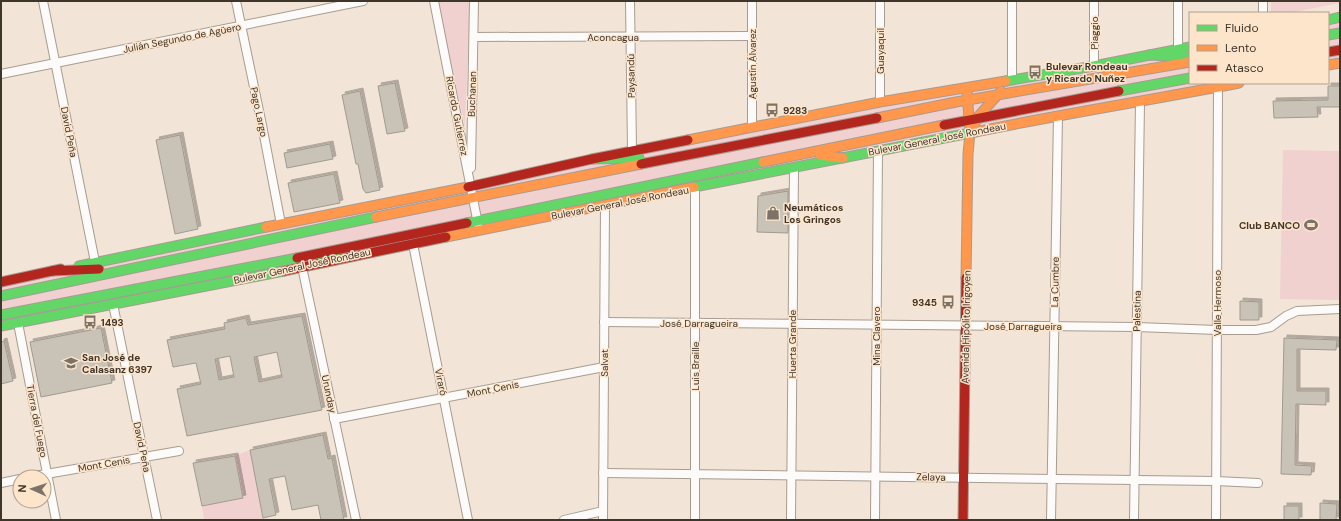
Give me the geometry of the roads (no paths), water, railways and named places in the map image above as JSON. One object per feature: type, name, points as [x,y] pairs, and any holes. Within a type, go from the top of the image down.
[{"type":"main road","points":[[1329,20],[1340,17]]},
{"type":"main road","points":[[1329,35],[1340,33]]},
{"type":"main road","points":[[1,282],[281,224],[471,187],[592,159],[752,127],[880,102],[1094,66],[1189,47]]},
{"type":"main road","points":[[1329,52],[1340,50]]},
{"type":"main road","points":[[1149,55],[1189,58]]},
{"type":"main road","points":[[1,296],[473,197],[968,100],[1189,62]]},
{"type":"main road","points":[[1329,66],[1340,63]]},
{"type":"main road","name":"Bulevar General José Rondeau","points":[[1,315],[266,264],[973,119],[1189,78]]},
{"type":"main road","points":[[1012,80],[1018,111],[1023,122]]},
{"type":"main road","points":[[973,119],[1012,80]]},
{"type":"main road","name":"Bulevar General José Rondeau","points":[[1,326],[1023,122],[1234,84]]},
{"type":"main road","points":[[967,87],[968,100],[973,119]]},
{"type":"main road","name":"Avenida Hipólito Irigoyen","points":[[963,520],[968,154],[973,119]]},
{"type":"main road","points":[[808,153],[843,158]]},
{"type":"main road","points":[[592,159],[682,156]]},
{"type":"main road","points":[[266,264],[340,258]]},
{"type":"main road","points":[[52,271],[136,267]]},
{"type":"street","name":"David Peña","points":[[42,1],[95,262]]},
{"type":"street","name":"Pago Largo","points":[[236,1],[281,224]]},
{"type":"street","name":"Julián Segundo de Agüero","points":[[1,74],[362,1]]},
{"type":"street","name":"Ricardo Gutierrez","points":[[434,1],[467,145],[471,187],[480,230]]},
{"type":"street","name":"Buchanan","points":[[467,145],[474,37],[474,1]]},
{"type":"street","name":"Paysandú","points":[[630,1],[632,151]]},
{"type":"street","name":"Agustín Álvarez","points":[[752,1],[752,127]]},
{"type":"street","name":"Guayaquil","points":[[880,1],[880,102]]},
{"type":"street","points":[[1012,1],[1012,80]]},
{"type":"street","name":"Piaggio","points":[[1094,1],[1094,66]]},
{"type":"street","points":[[1178,1],[1178,50]]},
{"type":"street","points":[[1263,1],[1263,12]]},
{"type":"street","name":"Aconcagua","points":[[474,37],[752,36]]},
{"type":"street","name":"Valle Hermoso","points":[[1216,520],[1218,87]]},
{"type":"street","name":"Palestina","points":[[1134,520],[1140,102]]},
{"type":"street","name":"La Cumbre","points":[[1051,520],[1058,116]]},
{"type":"street","name":"Mina Clavero","points":[[875,520],[878,151]]},
{"type":"street","name":"Huerta Grande","points":[[791,520],[794,168]]},
{"type":"street","name":"Luis Braille","points":[[695,188],[695,520]]},
{"type":"street","name":"Salvat","points":[[603,520],[605,205]]},
{"type":"street","name":"Viraró","points":[[413,244],[468,520]]},
{"type":"street","name":"Urunday","points":[[302,267],[356,520]]},
{"type":"street","name":"David Peña","points":[[112,304],[156,520]]},
{"type":"street","name":"José Darragueira","points":[[604,322],[1137,327],[1256,330],[1270,327],[1286,316],[1297,311],[1340,309]]},
{"type":"street","name":"Tierra del Fuego","points":[[18,323],[47,469]]},
{"type":"street","name":"Mont Cenis","points":[[334,419],[604,367]]},
{"type":"street","name":"Mont Cenis","points":[[52,472],[179,451]]},
{"type":"street","name":"Zelaya","points":[[603,473],[1216,481],[1258,483]]},
{"type":"street","points":[[1,483],[12,481]]},
{"type":"street","name":"Tierra del Fuego","points":[[52,496],[56,520]]},
{"type":"street","points":[[564,520],[603,511]]},
{"type":"place","name":"Bulevar Rondeau y Ricardo Nuñez","points":[[1035,72]]},
{"type":"place","name":"9283","points":[[772,110]]},
{"type":"place","name":"Neumáticos Los Gringos","points":[[773,213]]},
{"type":"place","name":"Club BANCO","points":[[1311,225]]},
{"type":"place","name":"9345","points":[[948,302]]},
{"type":"place","name":"1493","points":[[90,322]]},
{"type":"place","name":"San José de Calasanz 6397","points":[[71,363]]}]
